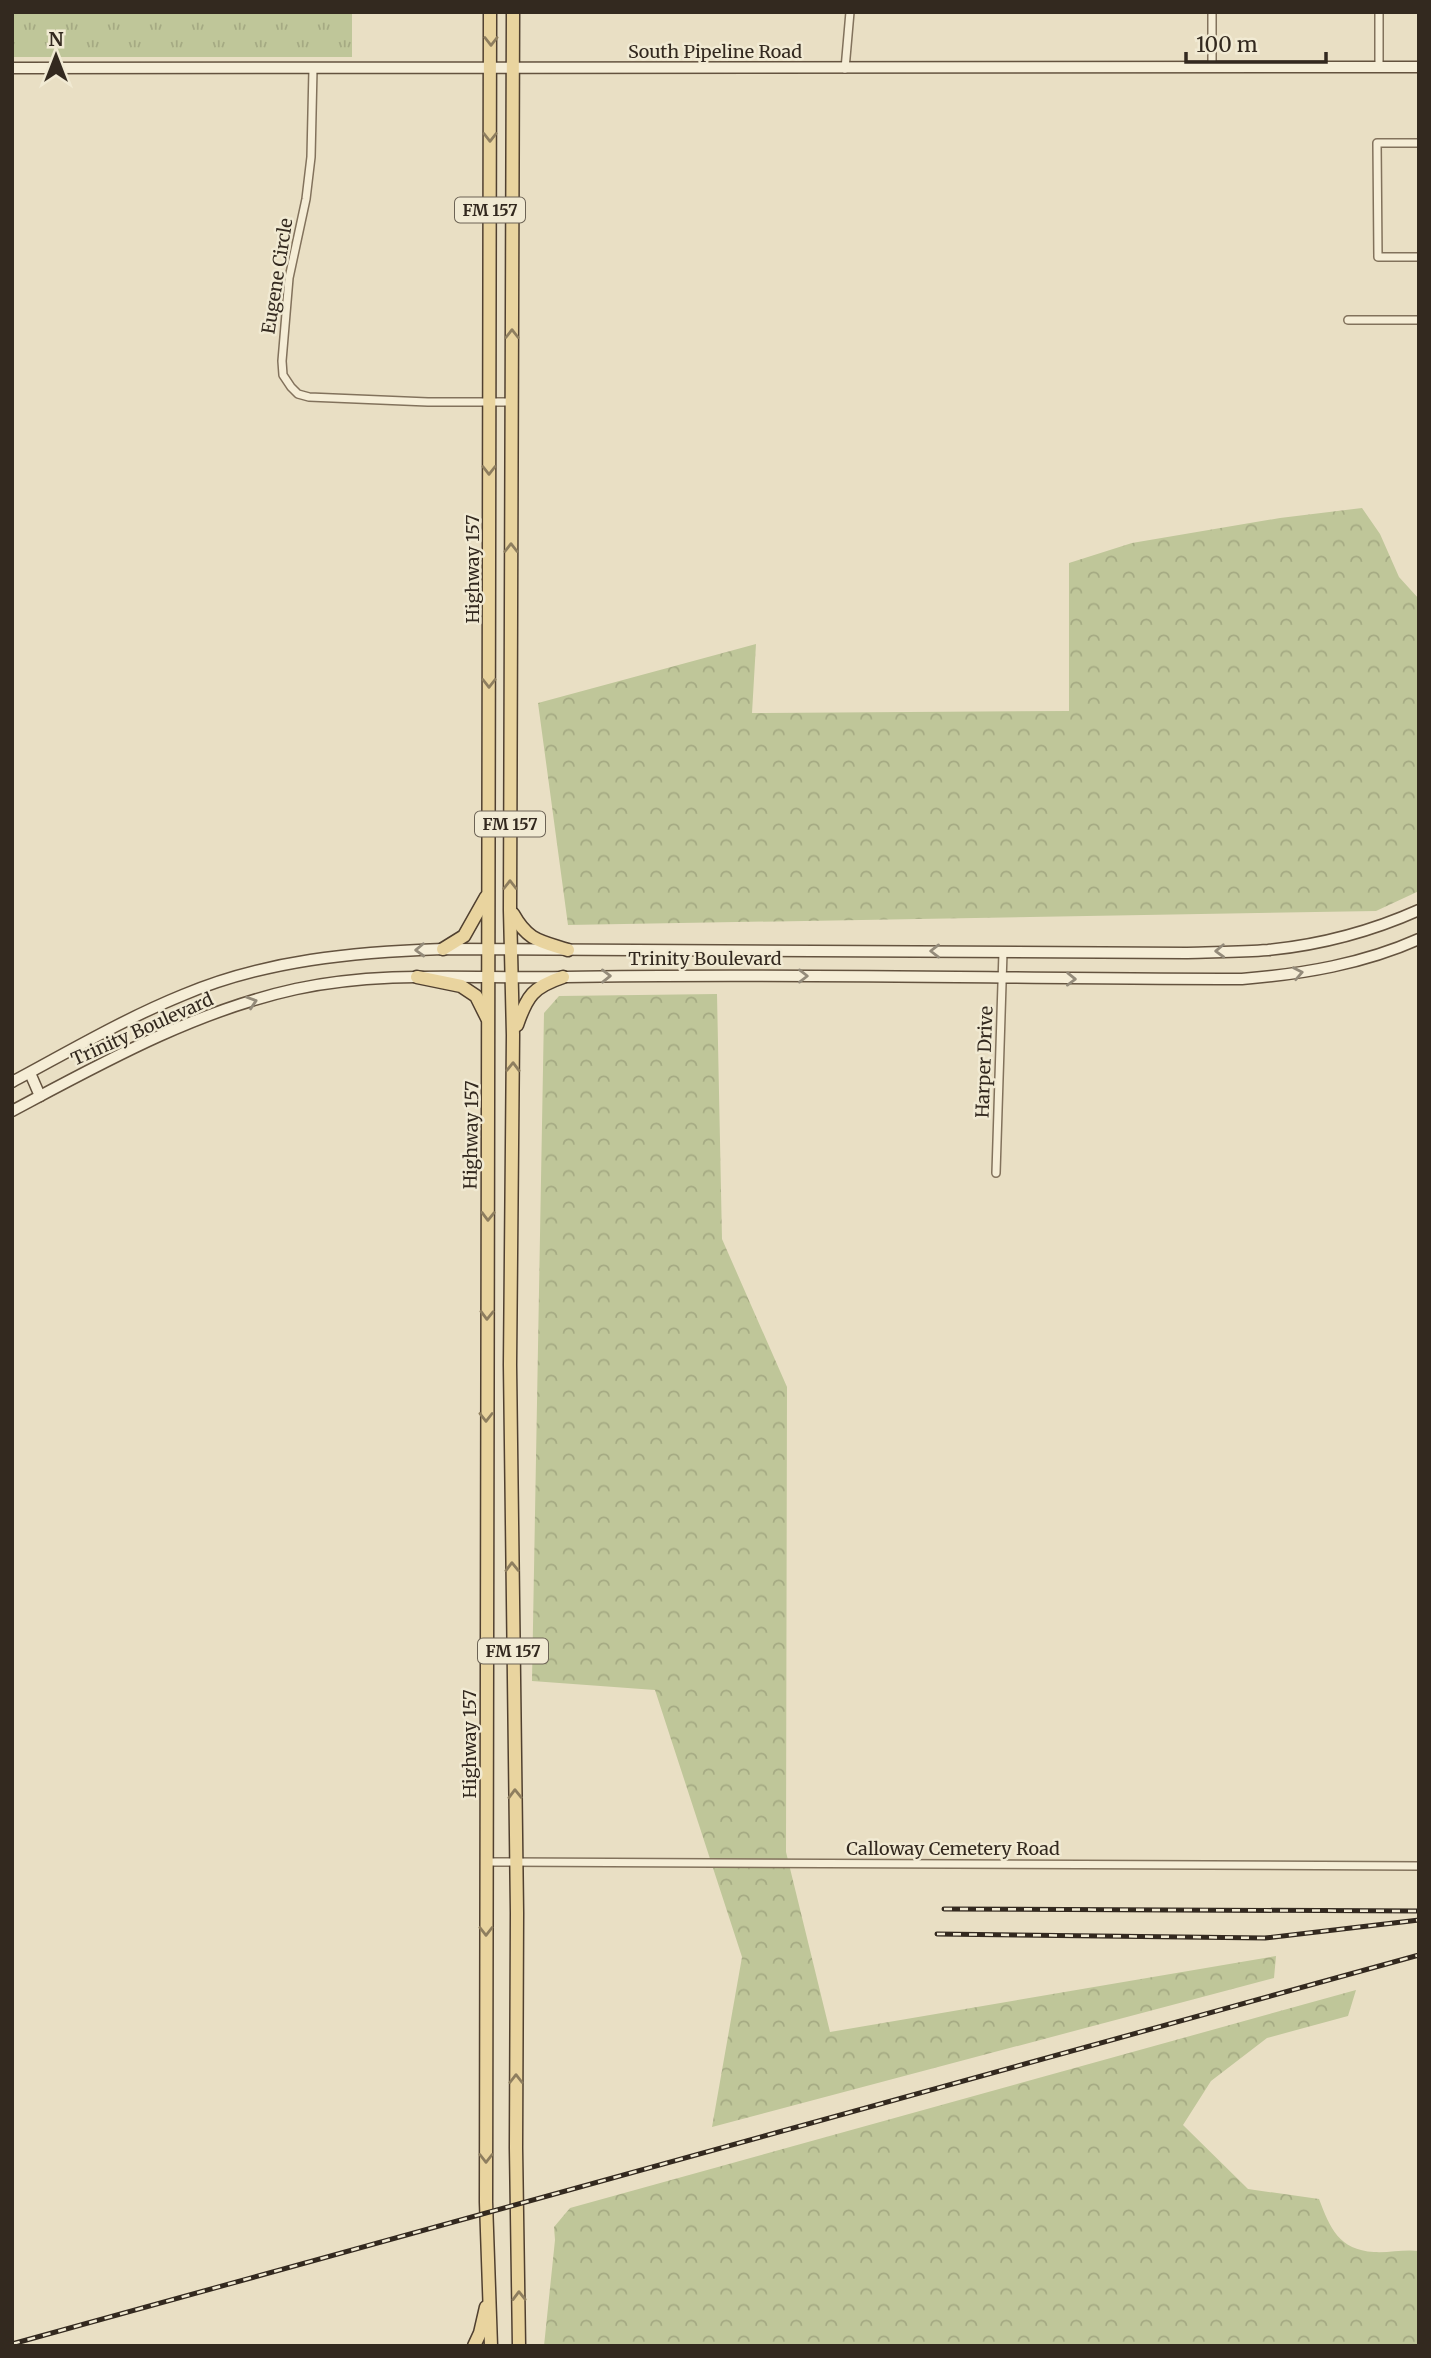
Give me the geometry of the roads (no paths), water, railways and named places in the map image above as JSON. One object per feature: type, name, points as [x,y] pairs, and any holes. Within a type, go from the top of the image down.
[{"type":"main road","name":"FM 157","points":[[490,12],[491,69]]},
{"type":"main road","name":"FM 157","points":[[513,12],[510,911],[513,1035],[510,1349],[519,2346]]},
{"type":"main road","name":"South Pipeline Road","points":[[12,68],[1419,67]]},
{"type":"main road","name":"Highway 157","points":[[490,2283],[486,2202],[486,1349],[491,69]]},
{"type":"main road","points":[[443,949],[464,936],[488,893]]},
{"type":"main road","name":"Trinity Boulevard","points":[[12,1082],[183,995],[245,973],[352,954],[443,949],[1186,953],[1268,950],[1345,935],[1419,910]]},
{"type":"main road","points":[[510,911],[523,932],[538,942],[568,950]]},
{"type":"main road","name":"Trinity Boulevard","points":[[12,1111],[87,1071],[192,1022],[261,999],[330,982],[417,977],[734,975],[1242,979],[1284,976],[1335,966],[1385,953],[1417,940]]},
{"type":"main road","points":[[734,951],[734,975]]},
{"type":"main road","points":[[417,977],[461,986],[476,996],[489,1021]]},
{"type":"main road","points":[[513,1035],[525,1003],[536,989],[563,977]]},
{"type":"main road","points":[[30,1073],[40,1096]]},
{"type":"main road","points":[[486,1349],[510,1349]]},
{"type":"main road","name":"FM 157","points":[[490,2283],[491,2346]]},
{"type":"main road","points":[[474,2346],[484,2318],[490,2283]]},
{"type":"street","points":[[845,69],[850,12]]},
{"type":"street","points":[[1212,12],[1212,68]]},
{"type":"street","points":[[1379,12],[1379,67]]},
{"type":"street","name":"Eugene Circle","points":[[313,69],[311,157],[306,199],[289,278],[283,330],[283,374],[298,394],[309,397],[512,402]]},
{"type":"street","points":[[1419,143],[1377,143],[1378,257],[1419,257]]},
{"type":"street","points":[[1348,320],[1419,320]]},
{"type":"street","name":"Harper Drive","points":[[996,1173],[1003,952]]},
{"type":"street","name":"Calloway Cemetery Road","points":[[486,1863],[1419,1866]]},
{"type":"railway","points":[[944,1909],[1419,1911]]},
{"type":"railway","points":[[937,1934],[1265,1938],[1419,1920]]},
{"type":"railway","points":[[12,2344],[1419,1955]]}]
